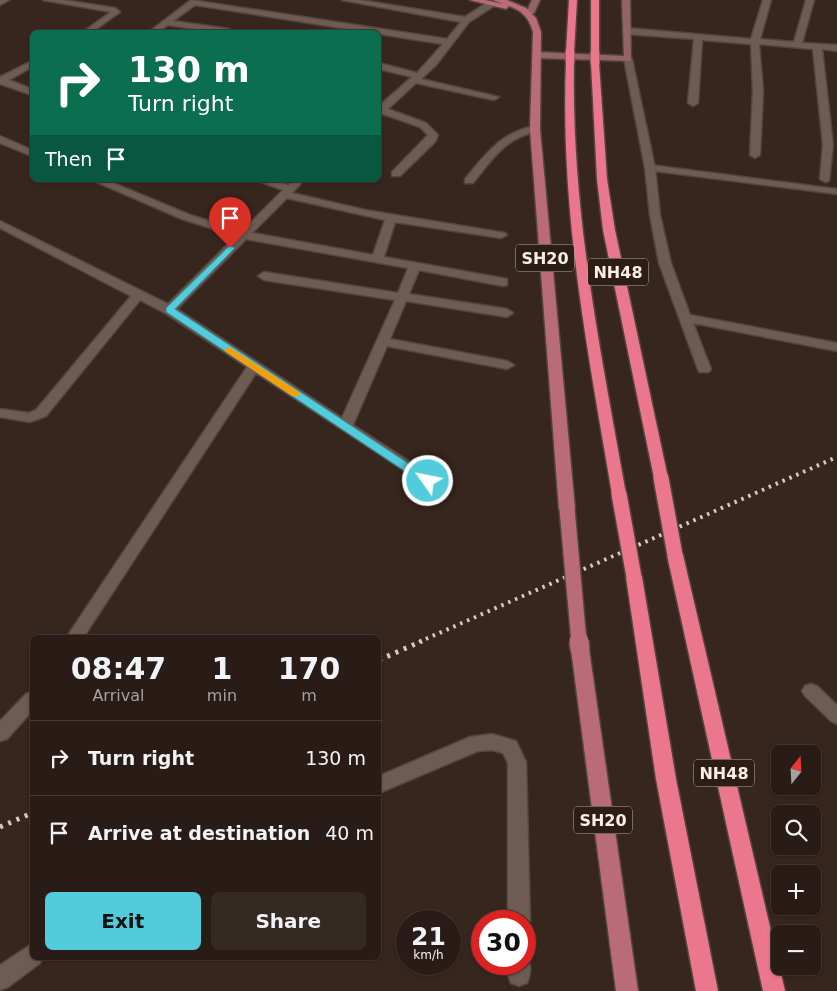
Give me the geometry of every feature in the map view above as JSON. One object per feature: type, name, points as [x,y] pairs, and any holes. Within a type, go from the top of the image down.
[{"type":"highway","name":"NH48","points":[[573,0],[568,116],[577,241],[666,779],[707,991]]},
{"type":"highway","name":"NH48","points":[[595,0],[595,58],[602,179],[609,230],[661,478],[675,555],[774,991]]},
{"type":"main road","points":[[474,0],[494,2],[528,12]]},
{"type":"main road","name":"SH20","points":[[528,12],[535,22],[537,32],[535,129],[580,649],[627,991]]},
{"type":"street","points":[[0,3],[5,0]]},
{"type":"street","points":[[47,0],[115,10],[116,12],[90,30]]},
{"type":"street","points":[[346,0],[466,20]]},
{"type":"street","points":[[528,12],[536,0]]},
{"type":"street","points":[[626,0],[628,59],[650,168],[655,215],[665,263],[704,369]]},
{"type":"street","points":[[755,155],[758,91],[755,41],[767,0]]},
{"type":"street","points":[[797,45],[810,0]]},
{"type":"street","points":[[156,30],[195,1],[375,30]]},
{"type":"street","points":[[381,109],[433,64],[466,20],[494,2]]},
{"type":"street","points":[[166,22],[216,30]]},
{"type":"street","points":[[381,31],[449,42]]},
{"type":"street","points":[[627,31],[837,48]]},
{"type":"street","points":[[693,103],[698,37]]},
{"type":"street","points":[[818,46],[828,145],[825,179]]},
{"type":"street","points":[[537,55],[628,59]]},
{"type":"street","points":[[1,80],[30,65]]},
{"type":"street","points":[[381,67],[416,78],[494,97]]},
{"type":"street","points":[[1,80],[30,91]]},
{"type":"street","points":[[381,110],[423,125],[432,135],[431,140],[396,174]]},
{"type":"street","points":[[469,181],[509,136],[520,130],[535,129]]},
{"type":"street","points":[[0,139],[30,152]]},
{"type":"street","points":[[102,182],[186,217],[243,235],[502,282]]},
{"type":"street","points":[[266,182],[320,204],[391,218],[501,235]]},
{"type":"street","points":[[169,310],[297,182]]},
{"type":"street","points":[[377,259],[391,218]]},
{"type":"street","points":[[0,224],[169,310],[428,481]]},
{"type":"street","points":[[345,427],[414,267]]},
{"type":"street","points":[[264,276],[507,313]]},
{"type":"street","points":[[0,414],[30,418],[41,413],[139,294]]},
{"type":"street","points":[[685,318],[837,347]]},
{"type":"street","points":[[382,341],[507,365]]},
{"type":"street","points":[[76,635],[254,366]]},
{"type":"street","points":[[811,691],[837,716]]},
{"type":"street","points":[[0,733],[30,701]]},
{"type":"street","points":[[381,784],[477,743],[492,742],[509,747],[517,762],[519,910]]},
{"type":"street","points":[[0,979],[30,956]]},
{"type":"lane","points":[[650,168],[836,192]]},
{"type":"railway","points":[[419,642],[837,457]]},
{"type":"railway","points":[[381,659],[422,641]]},
{"type":"railway","points":[[0,827],[30,814]]},
{"type":"slow traffic","points":[[229,350],[295,394]]},
{"type":"route","points":[[230,248],[169,310],[428,481]]}]
